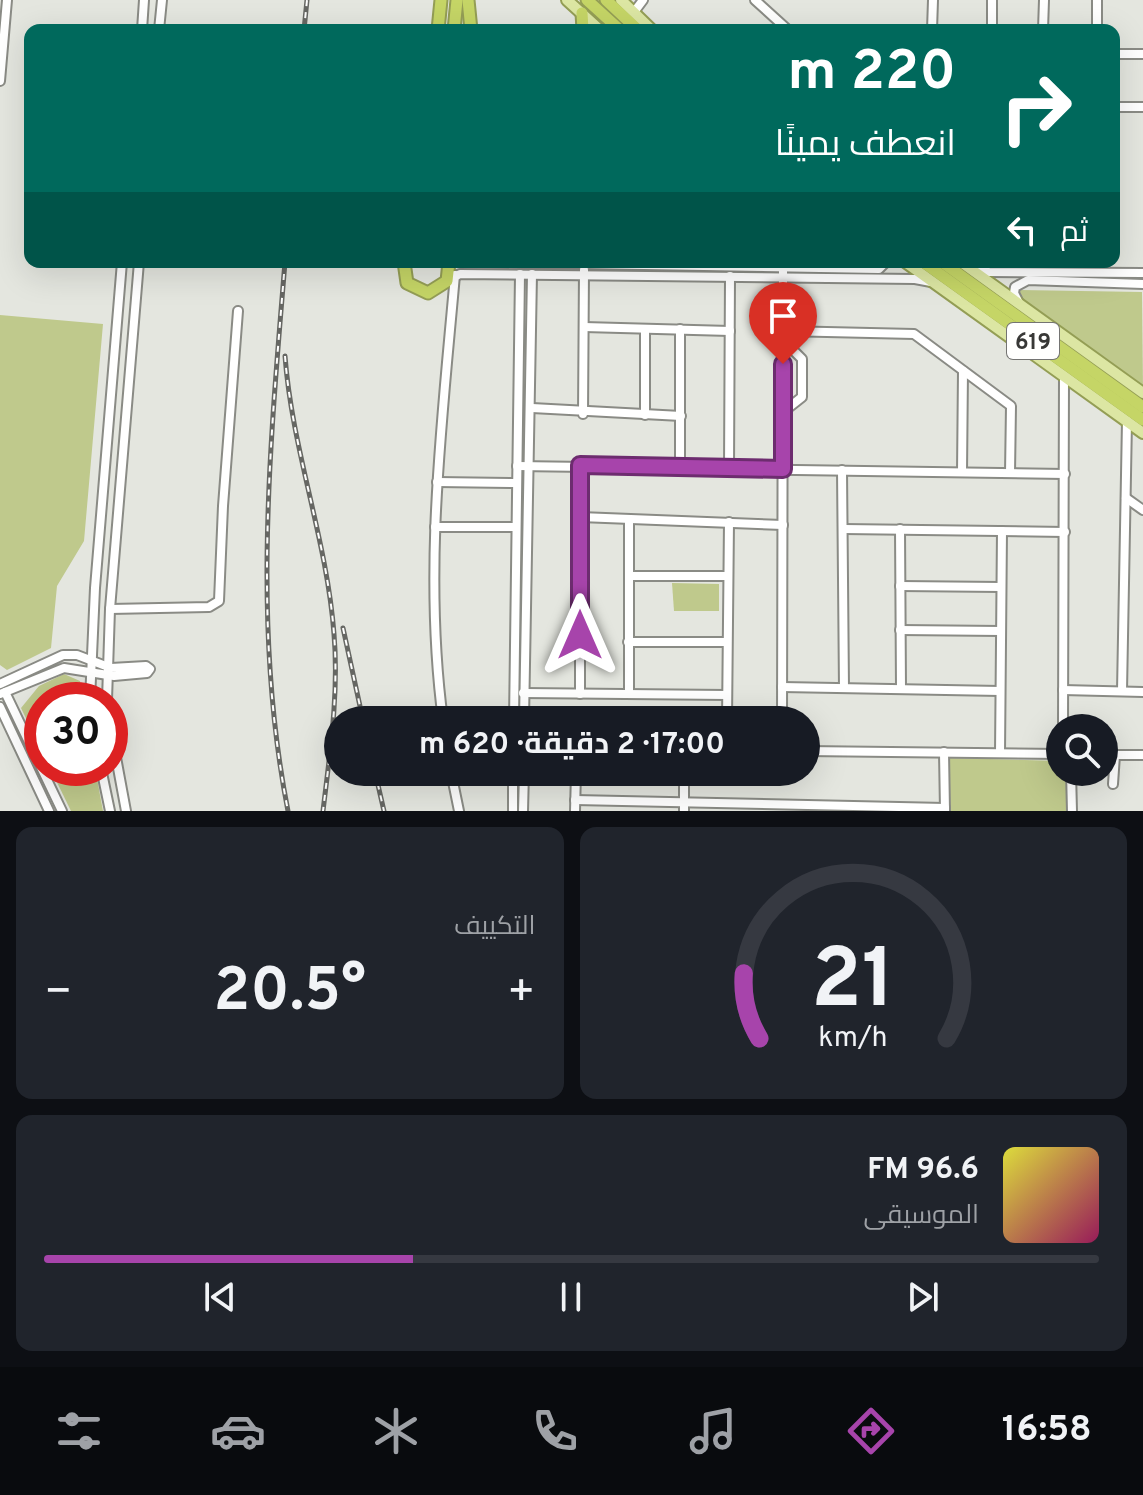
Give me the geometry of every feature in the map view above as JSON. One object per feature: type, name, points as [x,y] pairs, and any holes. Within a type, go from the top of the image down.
[{"type":"highway","points":[[439,24],[441,0]]},
{"type":"highway","points":[[455,24],[457,0]]},
{"type":"highway","points":[[468,0],[470,24]]},
{"type":"highway","points":[[587,0],[613,24]]},
{"type":"highway","points":[[606,0],[632,24]]},
{"type":"highway","points":[[582,13],[583,24]]},
{"type":"highway","points":[[404,268],[405,279],[418,291],[432,292],[451,278],[450,268]]},
{"type":"highway","name":"619","points":[[931,268],[1143,420]]},
{"type":"highway","name":"619","points":[[950,268],[1143,407]]},
{"type":"main road","points":[[567,0],[594,24]]},
{"type":"main road","points":[[621,0],[647,24]]},
{"type":"main road","points":[[913,268],[1143,433]]},
{"type":"main road","points":[[969,268],[1143,393]]},
{"type":"street","points":[[0,81],[7,0]]},
{"type":"street","points":[[142,24],[144,0]]},
{"type":"street","points":[[160,24],[162,0]]},
{"type":"street","points":[[634,12],[643,0]]},
{"type":"street","points":[[755,0],[781,24]]},
{"type":"street","points":[[932,24],[933,0]]},
{"type":"street","points":[[992,0],[992,24]]},
{"type":"street","points":[[1043,24],[1044,0]]},
{"type":"street","points":[[1097,0],[1097,24]]},
{"type":"street","points":[[1120,54],[1143,54]]},
{"type":"street","points":[[1120,107],[1143,107]]},
{"type":"street","points":[[90,682],[122,268]]},
{"type":"street","points":[[107,682],[110,609],[138,268]]},
{"type":"street","points":[[580,268],[730,276],[880,268]]},
{"type":"street","points":[[975,268],[989,272],[1054,268]]},
{"type":"street","points":[[1107,268],[1143,273]]},
{"type":"street","points":[[583,414],[584,269]]},
{"type":"street","points":[[442,706],[432,591],[451,278],[584,269],[783,273],[932,282]]},
{"type":"street","points":[[1014,270],[1010,279],[1020,283]]},
{"type":"street","points":[[782,706],[783,273]]},
{"type":"street","points":[[514,706],[520,274]]},
{"type":"street","points":[[525,706],[532,274]]},
{"type":"street","points":[[729,468],[730,276]]},
{"type":"street","points":[[1022,307],[1014,293],[1020,283],[1028,280],[1143,284]]},
{"type":"street","points":[[110,609],[209,607],[219,601],[238,311]]},
{"type":"street","points":[[584,327],[730,331]]},
{"type":"street","points":[[645,329],[645,415]]},
{"type":"street","points":[[680,329],[680,467]]},
{"type":"street","points":[[783,336],[914,334],[1011,406],[1010,473]]},
{"type":"street","points":[[783,336],[802,359],[802,397],[783,412]]},
{"type":"street","points":[[962,472],[963,371]]},
{"type":"street","points":[[1063,714],[1064,377]]},
{"type":"street","points":[[532,408],[583,414],[681,416]]},
{"type":"street","points":[[1122,691],[1127,421]]},
{"type":"street","points":[[580,465],[580,694]]},
{"type":"street","points":[[517,466],[1065,474]]},
{"type":"street","points":[[842,470],[844,688]]},
{"type":"street","points":[[437,482],[517,483]]},
{"type":"street","points":[[1126,498],[1143,510]]},
{"type":"street","points":[[580,517],[783,525]]},
{"type":"street","points":[[629,519],[629,694]]},
{"type":"street","points":[[727,706],[725,642],[729,522]]},
{"type":"street","points":[[435,527],[516,527]]},
{"type":"street","points":[[844,529],[1065,532]]},
{"type":"street","points":[[900,529],[901,689]]},
{"type":"street","points":[[1000,753],[1002,531]]},
{"type":"street","points":[[629,576],[728,576]]},
{"type":"street","points":[[900,586],[1001,587]]},
{"type":"street","points":[[900,630],[1001,631]]},
{"type":"street","points":[[628,642],[725,642]]},
{"type":"street","points":[[62,811],[3,694],[0,682],[63,655],[90,660],[107,671]]},
{"type":"street","points":[[3,694],[64,668],[107,671]]},
{"type":"street","points":[[782,687],[1000,691]]},
{"type":"street","points":[[1063,690],[1143,692]]},
{"type":"street","points":[[514,693],[727,695]]},
{"type":"street","points":[[0,707],[49,811]]},
{"type":"street","points":[[820,751],[1046,754]]},
{"type":"street","points":[[575,800],[625,806],[945,810],[944,752]]},
{"type":"street","points":[[1118,755],[1143,755]]},
{"type":"street","points":[[105,786],[110,811]]},
{"type":"street","points":[[121,786],[126,811]]},
{"type":"street","points":[[454,786],[459,811]]},
{"type":"street","points":[[513,786],[513,811]]},
{"type":"street","points":[[523,811],[524,786]]},
{"type":"street","points":[[575,811],[576,786]]},
{"type":"street","points":[[684,786],[684,807]]},
{"type":"street","points":[[1071,786],[1072,811]]},
{"type":"green space","points":[[1019,290],[1142,292],[1143,391],[1019,299]]},
{"type":"green space","points":[[0,315],[103,324],[84,541],[57,586],[51,648],[7,670],[0,665]]},
{"type":"green space","points":[[672,583],[719,584],[719,611],[674,611]]},
{"type":"green space","points":[[64,674],[80,682],[47,682]]},
{"type":"green space","points":[[950,758],[1046,761],[1046,786],[1069,786],[1069,811],[949,811]]},
{"type":"green space","points":[[59,786],[98,786],[103,811],[71,811]]},
{"type":"railway","points":[[305,24],[307,0]]},
{"type":"railway","points":[[285,268],[270,468],[267,605],[270,674],[288,811]]},
{"type":"railway","points":[[285,356],[334,634],[335,700],[323,811]]},
{"type":"railway","points":[[343,628],[360,706]]},
{"type":"railway","points":[[378,786],[384,811]]},
{"type":"route","points":[[580,635],[580,465],[783,469],[783,364]]}]
